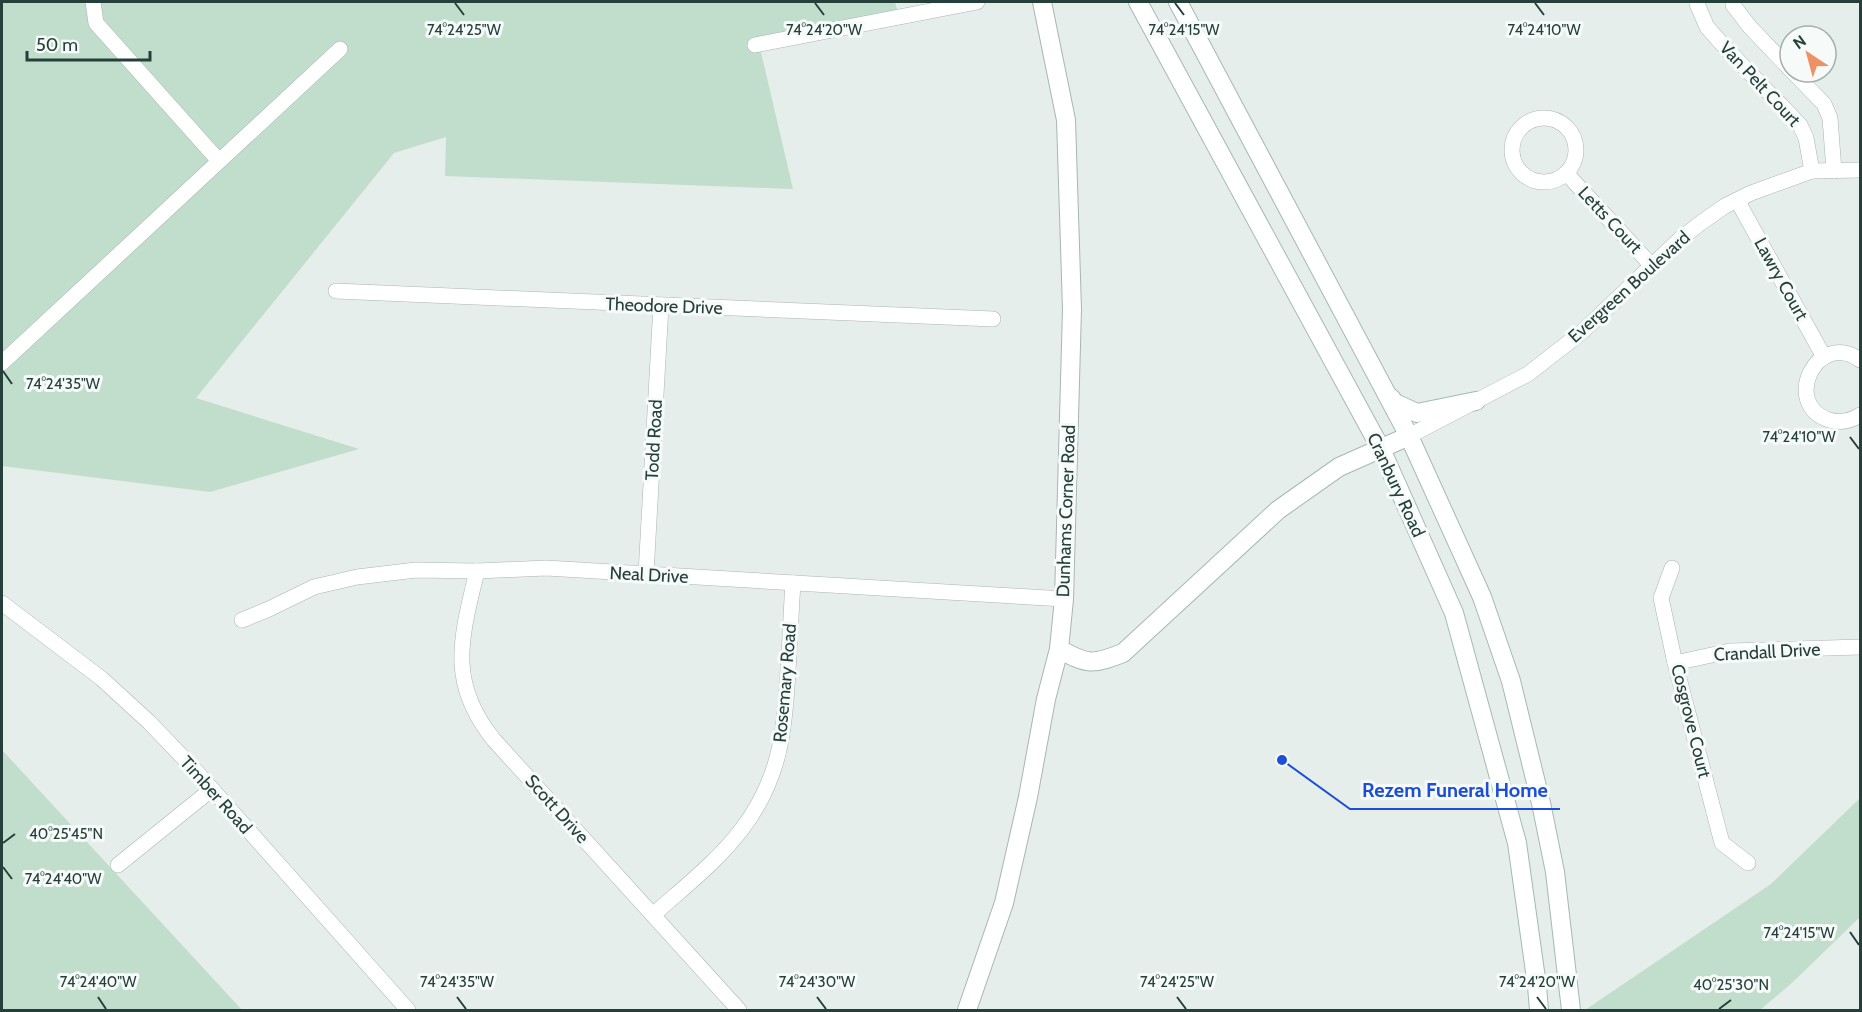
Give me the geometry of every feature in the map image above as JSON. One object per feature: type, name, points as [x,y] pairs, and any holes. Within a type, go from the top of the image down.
[{"type":"main road","name":"Dunhams Corner Road","points":[[967,1011],[1004,903],[1028,797],[1046,699],[1059,649],[1064,599],[1072,309],[1066,120],[1042,2]]},
{"type":"main road","name":"Cranbury Road","points":[[1138,2],[1381,449],[1454,613],[1517,843],[1539,1011]]},
{"type":"main road","name":"Cranbury Road","points":[[1178,2],[1409,436],[1482,597],[1510,681],[1541,803],[1555,872],[1571,1011]]},
{"type":"main road","points":[[1385,391],[1395,403],[1417,413],[1476,401]]},
{"type":"main road","points":[[1059,649],[1079,660],[1099,662],[1123,653],[1278,510],[1340,467],[1409,436]]},
{"type":"street","points":[[93,2],[96,23],[219,161]]},
{"type":"street","points":[[755,45],[977,2]]},
{"type":"street","name":"Van Pelt Court","points":[[1698,2],[1707,27],[1800,125],[1806,138],[1812,171]]},
{"type":"street","name":"Van Pelt Court","points":[[1734,2],[1733,5],[1749,26],[1778,56]]},
{"type":"street","points":[[2,363],[340,49]]},
{"type":"street","name":"Van Pelt Court","points":[[1805,84],[1824,104],[1830,117],[1834,171]]},
{"type":"street","name":"Letts Court","points":[[1546,118],[1566,125],[1573,134],[1577,155],[1574,165],[1567,174],[1548,183],[1527,178],[1519,171],[1512,152],[1513,141],[1525,124],[1535,119],[1546,118]]},
{"type":"street","name":"Evergreen Boulevard","points":[[1409,436],[1528,374],[1582,332],[1702,222],[1737,200],[1812,171],[1860,170]]},
{"type":"street","name":"Letts Court","points":[[1567,174],[1652,266]]},
{"type":"street","name":"Lawry Court","points":[[1737,200],[1824,357]]},
{"type":"street","name":"Theodore Drive","points":[[336,291],[993,319]]},
{"type":"street","name":"Todd Road","points":[[646,574],[661,305]]},
{"type":"street","points":[[1860,360],[1845,353],[1834,353],[1824,357],[1809,372],[1806,383],[1806,394],[1810,404],[1826,418],[1837,422],[1847,421],[1860,415]]},
{"type":"street","name":"Neal Drive","points":[[242,620],[314,587],[357,577],[416,570],[477,571],[546,568],[1064,599]]},
{"type":"street","name":"Cosgrove Court","points":[[1672,568],[1661,598],[1722,843],[1748,862]]},
{"type":"street","name":"Scott Drive","points":[[477,571],[463,631],[461,654],[465,688],[478,718],[494,740],[739,1011]]},
{"type":"street","name":"Rosemary Road","points":[[653,915],[728,846],[755,810],[774,770],[784,726],[793,583]]},
{"type":"street","name":"Timber Road","points":[[2,603],[102,679],[149,722],[212,789],[408,1011]]},
{"type":"street","name":"Crandall Drive","points":[[1676,663],[1730,651],[1860,647]]},
{"type":"street","points":[[118,865],[212,789]]},
{"type":"green space","points":[[2,2],[895,2],[898,13],[760,48],[793,189],[445,176],[446,137],[394,153],[196,398],[359,449],[210,492],[2,466]]},
{"type":"green space","points":[[2,750],[242,1010],[2,1010]]},
{"type":"green space","points":[[1860,798],[1860,917],[1793,982],[1760,1010],[1585,1010],[1771,884]]},
{"type":"place","name":"Rezem Funeral Home","points":[[1282,760]]}]
